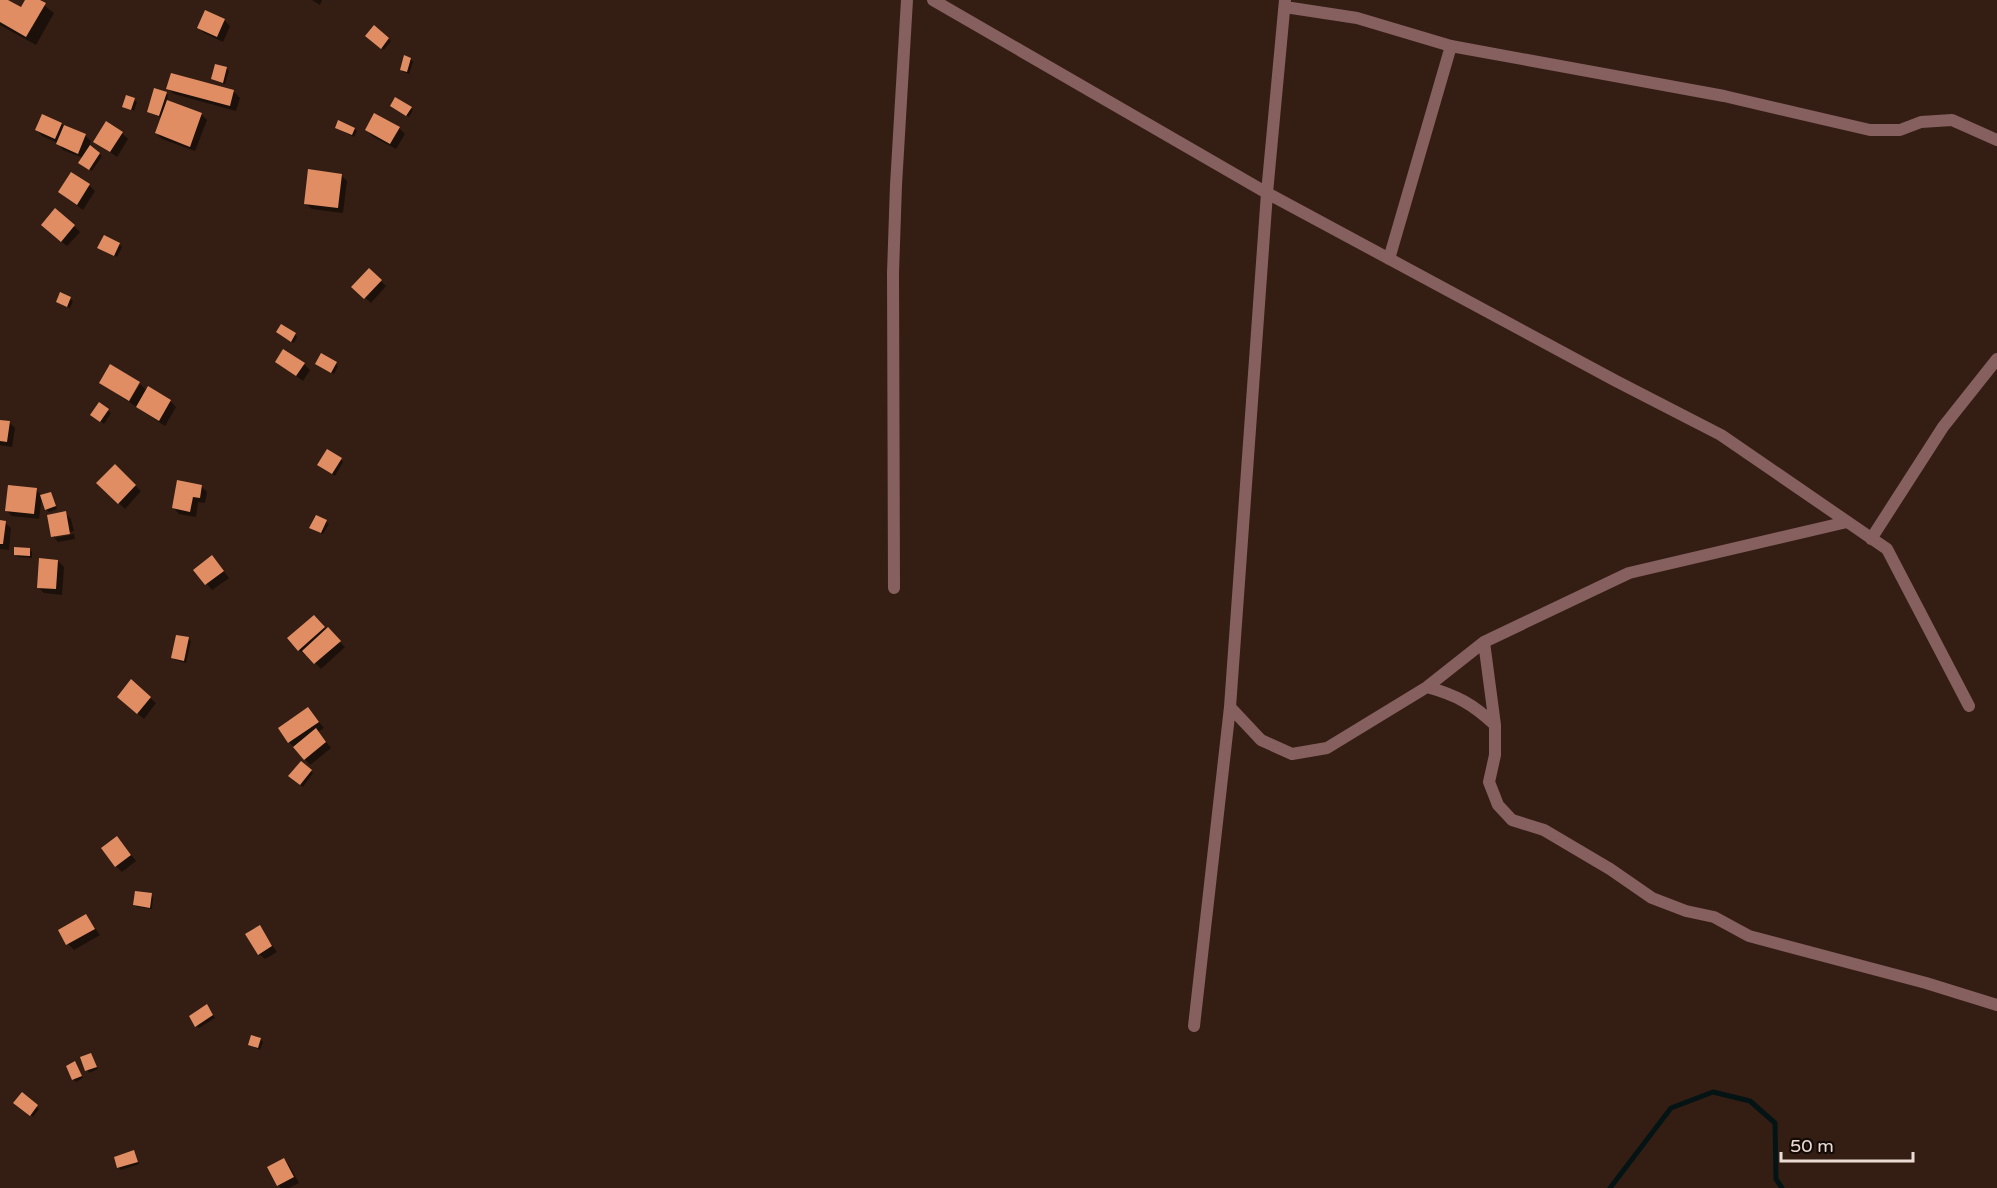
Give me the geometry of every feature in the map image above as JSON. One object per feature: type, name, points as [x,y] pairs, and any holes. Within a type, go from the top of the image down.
[{"type":"street","points":[[894,588],[893,273],[906,0]]},
{"type":"street","points":[[933,0],[1267,193],[1721,435],[1887,549],[1968,705]]},
{"type":"street","points":[[1194,1026],[1230,707],[1267,193],[1285,3],[1356,18],[1451,46],[1724,96],[1870,130],[1900,130],[1921,122],[1952,120],[1997,140]]},
{"type":"street","points":[[1389,259],[1451,46]]},
{"type":"street","points":[[1871,539],[1943,426],[1997,359]]},
{"type":"street","points":[[1230,707],[1261,740],[1292,754],[1327,748],[1426,687],[1484,642],[1629,573],[1847,522]]},
{"type":"street","points":[[1484,642],[1495,725],[1495,755],[1489,782],[1498,805],[1512,820],[1544,830],[1610,869],[1652,898],[1686,911],[1714,917],[1749,936],[1926,983],[1997,1005]]},
{"type":"street","points":[[1426,687],[1452,694],[1477,709],[1495,725]]},
{"type":"building","points":[[0,0],[8,0],[21,7],[25,0],[40,0],[46,3],[26,37],[0,22]]},
{"type":"building","points":[[205,10],[225,19],[217,37],[197,28]]},
{"type":"building","points":[[374,25],[389,38],[381,49],[365,36]]},
{"type":"building","points":[[404,55],[411,58],[407,72],[400,70]]},
{"type":"building","points":[[215,64],[227,67],[223,83],[211,79]]},
{"type":"building","points":[[171,73],[234,90],[230,106],[166,89]]},
{"type":"building","points":[[154,88],[167,92],[159,116],[147,112]]},
{"type":"building","points":[[126,95],[135,98],[131,110],[122,107]]},
{"type":"building","points":[[395,97],[412,107],[406,116],[390,106]]},
{"type":"building","points":[[167,100],[202,113],[190,147],[155,133]]},
{"type":"building","points":[[374,113],[400,127],[390,144],[365,130]]},
{"type":"building","points":[[42,114],[62,123],[55,139],[35,130]]},
{"type":"building","points":[[338,120],[355,128],[352,135],[335,128]]},
{"type":"building","points":[[106,121],[123,132],[110,152],[93,142]]},
{"type":"building","points":[[64,125],[86,134],[78,154],[56,144]]},
{"type":"building","points":[[90,145],[100,153],[89,170],[78,163]]},
{"type":"building","points":[[308,169],[342,174],[338,208],[304,204]]},
{"type":"building","points":[[71,172],[90,184],[77,205],[58,192]]},
{"type":"building","points":[[55,208],[75,225],[61,242],[41,225]]},
{"type":"building","points":[[104,235],[120,243],[114,256],[97,248]]},
{"type":"building","points":[[369,268],[382,280],[364,299],[351,287]]},
{"type":"building","points":[[60,292],[71,297],[67,307],[56,302]]},
{"type":"building","points":[[281,324],[296,333],[291,342],[276,332]]},
{"type":"building","points":[[283,349],[305,363],[296,376],[275,362]]},
{"type":"building","points":[[321,353],[337,362],[331,373],[315,364]]},
{"type":"building","points":[[110,364],[140,382],[129,401],[99,383]]},
{"type":"building","points":[[148,386],[171,400],[159,421],[136,407]]},
{"type":"building","points":[[99,402],[109,409],[100,422],[90,415]]},
{"type":"building","points":[[0,420],[10,421],[7,442],[0,441]]},
{"type":"building","points":[[327,449],[342,458],[332,474],[317,465]]},
{"type":"building","points":[[115,464],[136,485],[118,504],[96,483]]},
{"type":"building","points":[[177,480],[202,485],[200,498],[193,497],[190,512],[172,508]]},
{"type":"building","points":[[8,485],[37,488],[34,514],[5,511]]},
{"type":"building","points":[[51,492],[56,506],[45,510],[40,495]]},
{"type":"building","points":[[66,511],[70,534],[51,537],[47,515]]},
{"type":"building","points":[[316,515],[327,520],[321,533],[309,528]]},
{"type":"building","points":[[0,520],[6,521],[3,544],[0,544]]},
{"type":"building","points":[[14,547],[30,548],[30,556],[14,555]]},
{"type":"building","points":[[212,555],[224,571],[205,585],[193,570]]},
{"type":"building","points":[[39,558],[58,560],[56,589],[37,588]]},
{"type":"building","points":[[314,615],[325,627],[298,651],[287,638]]},
{"type":"building","points":[[328,627],[341,641],[314,664],[302,651]]},
{"type":"building","points":[[176,635],[189,637],[184,661],[171,658]]},
{"type":"building","points":[[131,679],[151,697],[137,714],[117,697]]},
{"type":"building","points":[[308,707],[319,722],[288,743],[278,728]]},
{"type":"building","points":[[316,728],[326,742],[304,760],[293,747]]},
{"type":"building","points":[[301,761],[312,770],[300,785],[288,776]]},
{"type":"building","points":[[117,836],[131,855],[115,867],[101,848]]},
{"type":"building","points":[[135,891],[152,893],[150,908],[133,905]]},
{"type":"building","points":[[86,914],[95,929],[66,945],[58,930]]},
{"type":"building","points":[[260,925],[272,946],[258,955],[245,934]]},
{"type":"building","points":[[207,1004],[213,1015],[195,1027],[189,1016]]},
{"type":"building","points":[[251,1035],[261,1038],[258,1048],[248,1045]]},
{"type":"building","points":[[91,1053],[97,1067],[85,1071],[80,1057]]},
{"type":"building","points":[[75,1061],[82,1076],[72,1080],[66,1066]]},
{"type":"building","points":[[22,1092],[38,1105],[30,1116],[13,1103]]},
{"type":"building","points":[[134,1150],[138,1162],[117,1168],[114,1157]]},
{"type":"building","points":[[284,1158],[294,1177],[277,1186],[267,1167]]},
{"type":"waterway","points":[[1610,1188],[1671,1108],[1713,1092],[1750,1101],[1775,1123],[1776,1179],[1782,1188]]}]
